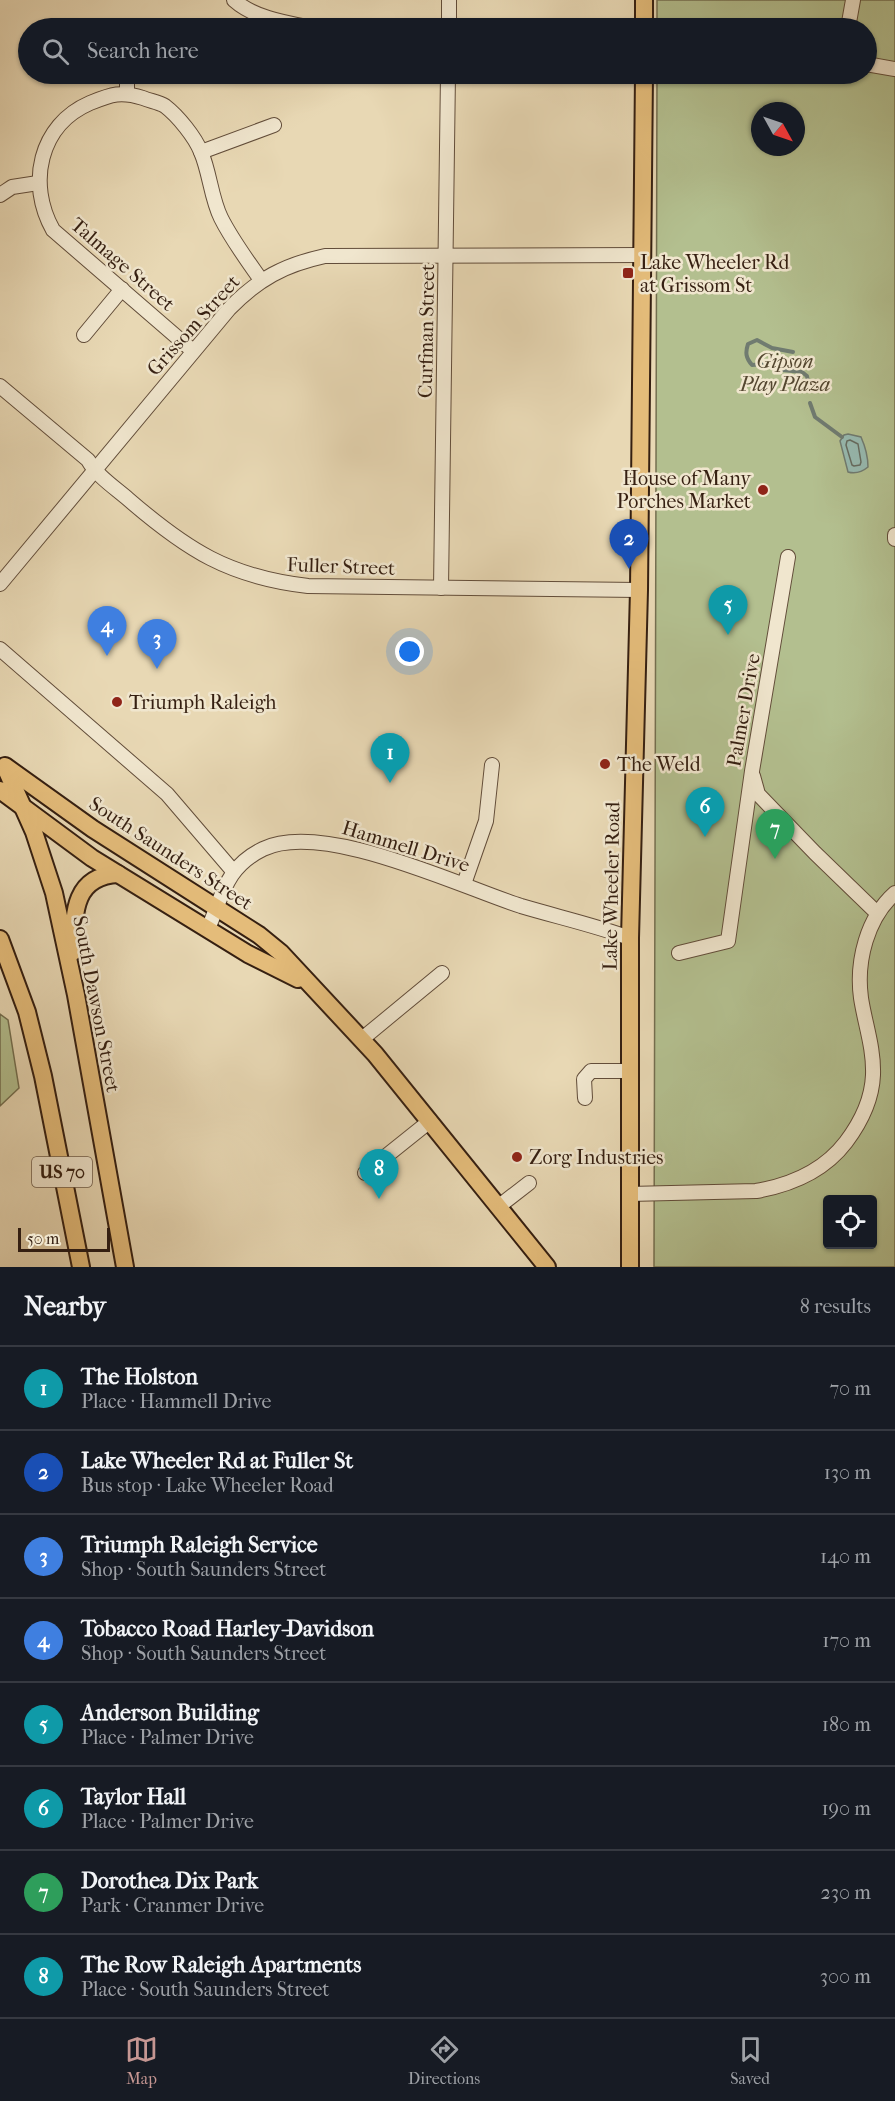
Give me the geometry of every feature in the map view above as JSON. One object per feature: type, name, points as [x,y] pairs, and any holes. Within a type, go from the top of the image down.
[{"type":"main road","points":[[644,0],[644,18]]},
{"type":"main road","name":"Lake Wheeler Road","points":[[630,1267],[630,938],[639,590],[644,84]]},
{"type":"main road","name":"South Dawson Street","points":[[3,762],[34,832],[54,893],[72,972],[125,1267]]},
{"type":"main road","name":"South Saunders Street","points":[[3,762],[93,829],[217,907],[280,953],[307,984],[362,1039],[547,1267]]},
{"type":"main road","name":"South Saunders Street","points":[[0,790],[118,874],[248,954],[307,984]]},
{"type":"main road","points":[[72,972],[76,910],[80,895],[93,880],[109,874],[118,874]]},
{"type":"main road","name":"US 70","points":[[0,939],[27,1012],[43,1076],[81,1265]]},
{"type":"street","points":[[234,0],[239,5],[269,18]]},
{"type":"street","points":[[448,18],[449,0]]},
{"type":"street","points":[[850,18],[853,0]]},
{"type":"street","points":[[877,66],[895,69]]},
{"type":"street","points":[[126,84],[126,93],[162,105],[179,118],[201,152],[221,218],[261,280]]},
{"type":"street","name":"Curfman Street","points":[[441,588],[448,84]]},
{"type":"street","name":"Talmage Street","points":[[126,93],[105,97],[76,109],[58,126],[45,147],[38,183],[47,219],[53,230],[193,351]]},
{"type":"street","points":[[201,152],[273,125]]},
{"type":"street","points":[[0,195],[12,187],[38,183]]},
{"type":"street","name":"Grissom Street","points":[[0,584],[229,309],[261,280],[302,261],[324,256],[644,255]]},
{"type":"street","points":[[84,335],[122,289]]},
{"type":"street","name":"Fuller Street","points":[[0,386],[88,460],[94,470],[140,510],[191,549],[238,571],[273,582],[308,586],[639,590]]},
{"type":"street","name":"Palmer Drive","points":[[679,953],[728,941],[752,771],[788,557]]},
{"type":"street","name":"South Saunders Street","points":[[0,650],[166,794],[233,871]]},
{"type":"street","points":[[464,884],[486,821],[492,765]]},
{"type":"street","points":[[752,771],[758,794],[814,853],[878,913]]},
{"type":"street","name":"Hammell Drive","points":[[208,929],[233,871],[240,863],[264,848],[288,841],[305,840],[357,850],[521,905],[600,927],[630,938]]},
{"type":"street","points":[[629,1194],[756,1191],[773,1188],[811,1173],[839,1150],[861,1119],[871,1091],[872,1057],[861,997],[860,977],[866,940],[878,913],[895,893]]},
{"type":"street","points":[[362,1039],[442,973]]},
{"type":"street","points":[[585,1098],[584,1079],[591,1071],[630,1071]]},
{"type":"street","points":[[365,1173],[430,1121]]},
{"type":"street","points":[[498,1207],[529,1183]]},
{"type":"green space","name":"Gipson Play Plaza","points":[[657,0],[895,0],[895,1267],[654,1267],[657,84],[877,84],[877,18],[657,18]]},
{"type":"green space","points":[[0,1014],[8,1020],[19,1088],[0,1106]]},
{"type":"water","points":[[844,435],[861,437],[867,459],[868,467],[853,473],[848,472],[840,441]]},
{"type":"waterway","points":[[793,352],[772,348],[757,340],[748,344],[746,353],[752,365],[765,364],[783,370],[802,372],[807,376],[809,387]]},
{"type":"waterway","points":[[810,403],[815,417],[842,437]]},
{"type":"place","name":"Lake Wheeler Rd at Grissom St","points":[[628,273]]},
{"type":"place","name":"House of Many Porches Market","points":[[763,490]]},
{"type":"place","name":"Lake Wheeler Rd at Fuller St","points":[[629,569]]},
{"type":"place","name":"Anderson Building","points":[[728,635]]},
{"type":"place","name":"Tobacco Road Harley-Davidson","points":[[107,656]]},
{"type":"place","name":"Triumph Raleigh Service","points":[[157,669]]},
{"type":"place","name":"Triumph Raleigh","points":[[117,702]]},
{"type":"place","name":"The Weld","points":[[605,764]]},
{"type":"place","name":"The Holston","points":[[390,783]]},
{"type":"place","name":"Taylor Hall","points":[[705,837]]},
{"type":"place","name":"Dorothea Dix Park","points":[[775,859]]},
{"type":"place","name":"Zorg Industries","points":[[517,1157]]},
{"type":"place","name":"The Row Raleigh Apartments","points":[[379,1199]]}]
